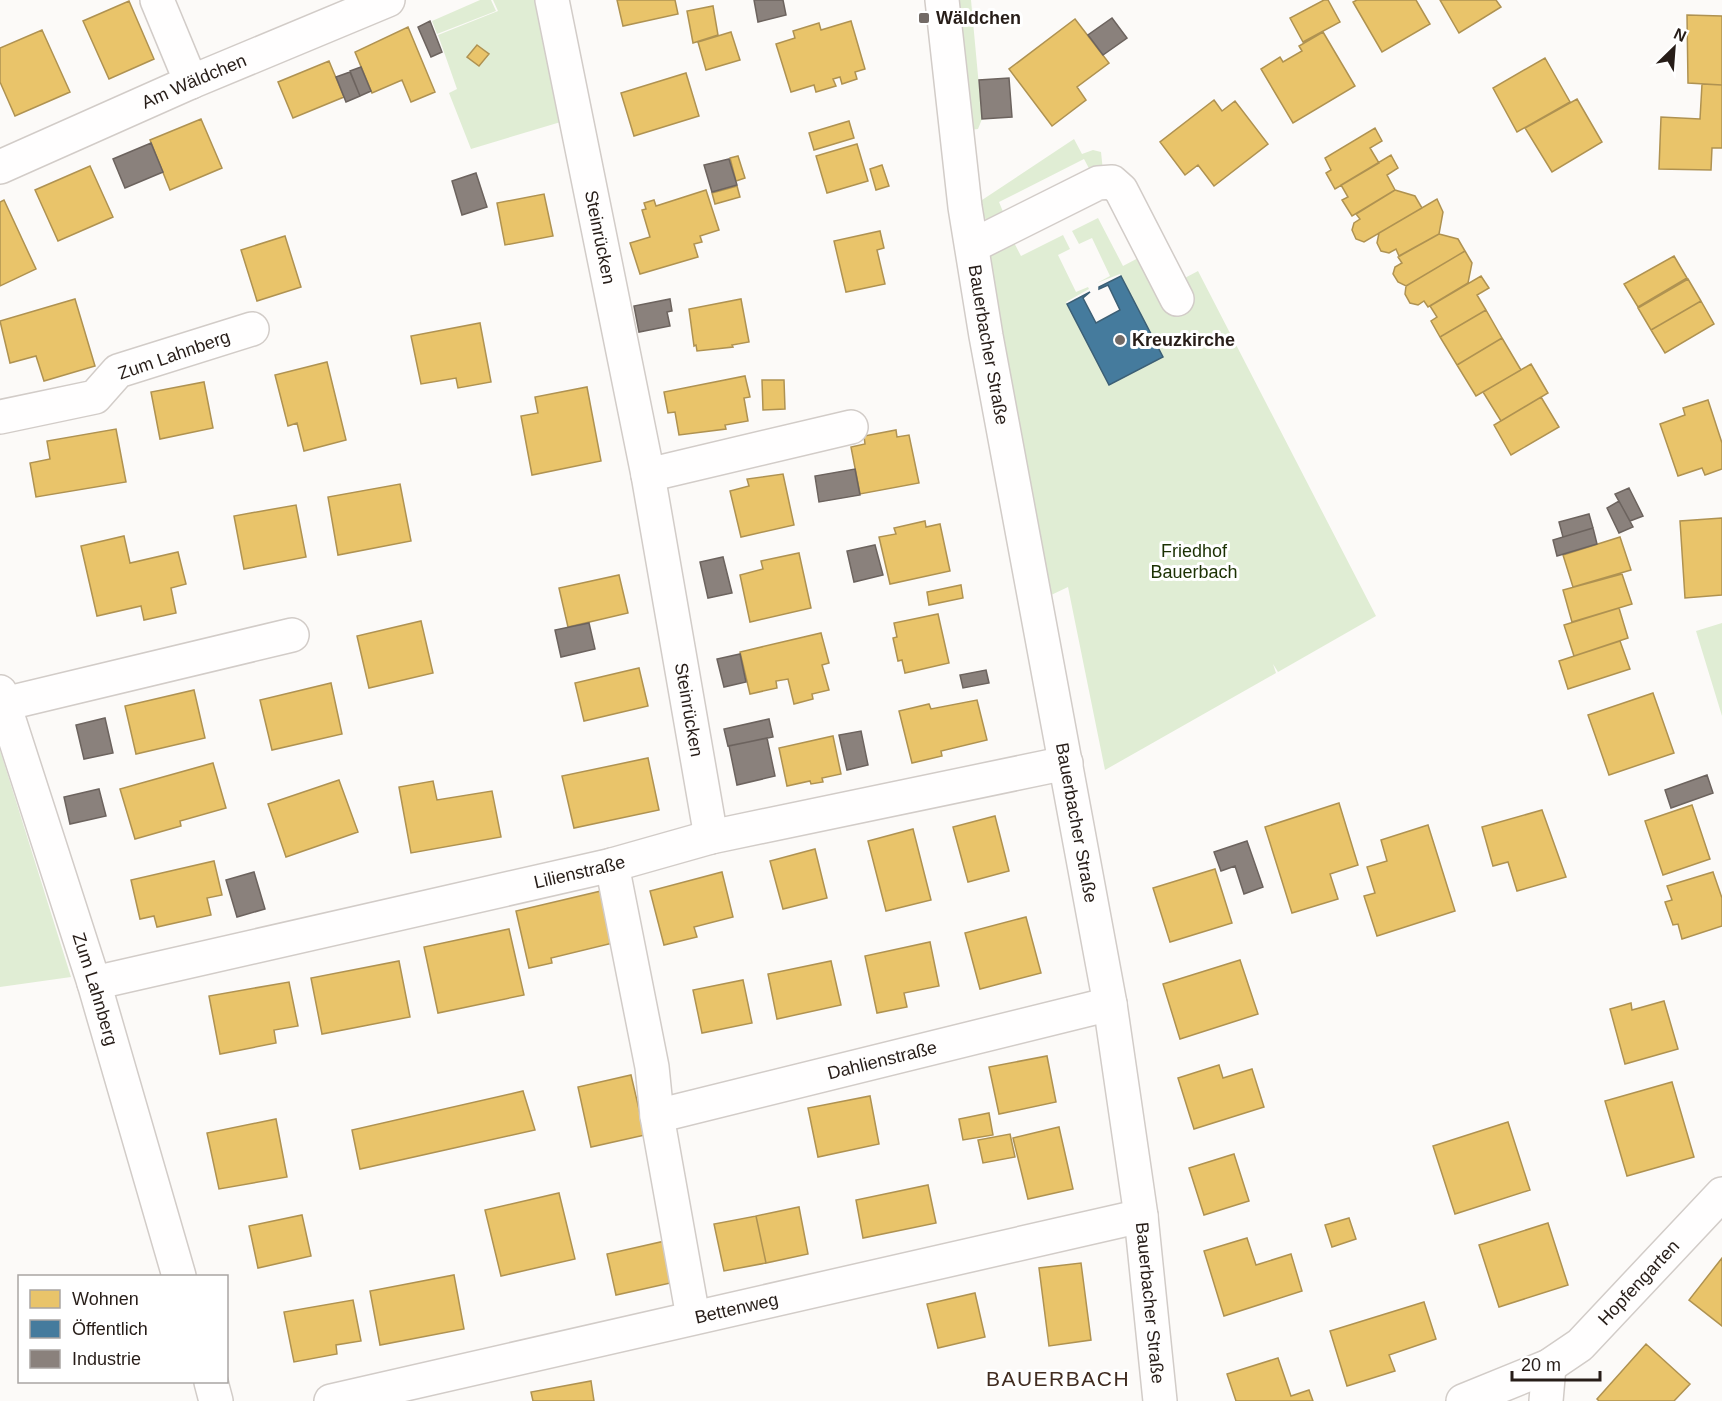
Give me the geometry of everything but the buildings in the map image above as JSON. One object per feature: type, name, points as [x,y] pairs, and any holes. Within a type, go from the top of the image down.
[{"type":"street","points":[[157,0],[191,82]]},
{"type":"street","name":"Am Wäldchen","points":[[0,167],[191,82],[388,0]]},
{"type":"street","name":"Steinrücken","points":[[552,0],[648,475],[711,837]]},
{"type":"street","name":"Bauerbacher Straße","points":[[942,0],[972,246],[1028,572],[1110,1004],[1141,1216],[1160,1401]]},
{"type":"street","name":"Bauerbacher Straße","points":[[972,246],[1098,183],[1112,182],[1121,190],[1177,298]]},
{"type":"street","name":"Zum Lahnberg","points":[[0,417],[95,397],[118,371],[252,329]]},
{"type":"street","points":[[648,475],[851,427]]},
{"type":"street","name":"Zum Lahnberg","points":[[179,1275],[94,983],[2,698],[292,635]]},
{"type":"street","name":"Lilienstraße","points":[[94,983],[612,865],[711,837],[1066,763]]},
{"type":"street","points":[[612,865],[652,1067],[657,1116],[693,1317]]},
{"type":"street","name":"Dahlienstraße","points":[[657,1116],[1110,1004]]},
{"type":"street","name":"Hopfengarten","points":[[1463,1401],[1549,1366],[1580,1345],[1722,1194]]},
{"type":"street","name":"Bettenweg","points":[[331,1401],[1141,1216]]},
{"type":"street","points":[[1546,1401],[1549,1366]]},
{"type":"street","points":[[211,1383],[216,1401]]},
{"type":"green space","points":[[480,0],[491,0],[496,11],[437,34],[432,21]]},
{"type":"green space","points":[[493,0],[539,0],[564,121],[471,149],[449,93],[457,89],[438,35],[498,11]]},
{"type":"green space","points":[[957,0],[971,0],[982,119],[978,129],[969,130]]},
{"type":"green space","points":[[1074,139],[1082,154],[1093,150],[1101,152],[1103,171],[1093,176],[1084,159],[999,202],[1006,219],[990,221],[984,218],[979,202]]},
{"type":"green space","name":"Friedhof Bauerbach","points":[[1098,218],[1123,266],[1142,256],[1181,280],[1198,271],[1376,616],[1278,672],[1273,664],[1276,673],[1105,770],[1068,587],[1049,596],[987,263],[989,252],[1011,237],[1021,256],[1063,235],[1070,249],[1058,255],[1076,292],[1088,287],[1089,289],[1066,302],[1109,384],[1163,356],[1120,274],[1097,283],[1110,276],[1092,238],[1079,244],[1072,231]]},
{"type":"green space","points":[[1722,623],[1722,716],[1696,631]]},
{"type":"green space","points":[[0,750],[71,977],[0,987]]},
{"type":"place","name":"Wäldchen","points":[[924,18]]},
{"type":"place","name":"Kreuzkirche","points":[[1120,340]]},
{"type":"district","name":"BAUERBACH","points":[[1058,1379]]}]
